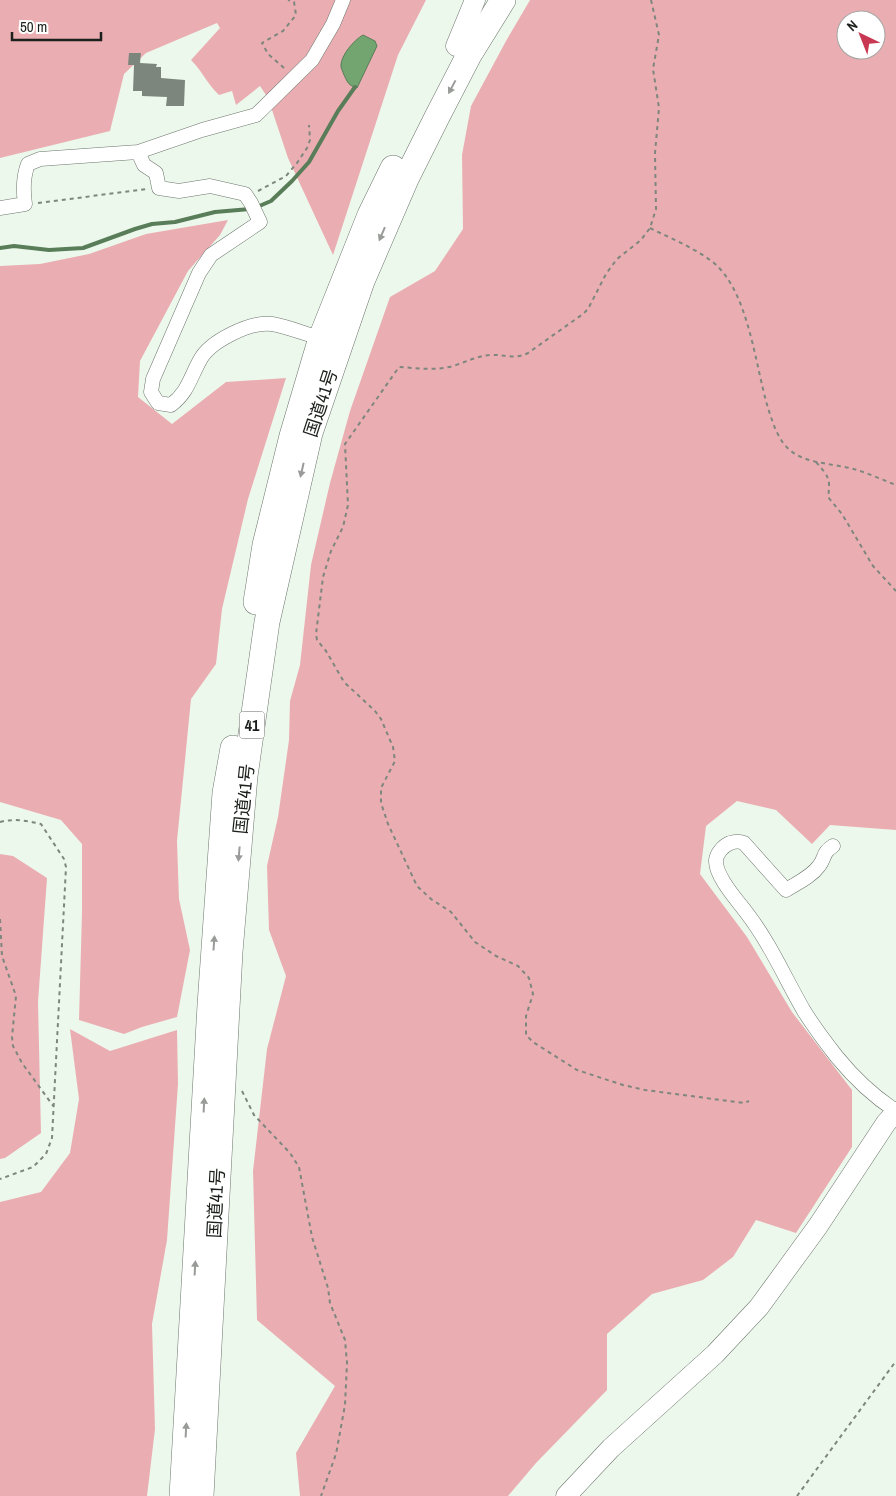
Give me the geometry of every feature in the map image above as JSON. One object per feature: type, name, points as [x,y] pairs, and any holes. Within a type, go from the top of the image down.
[{"type":"highway","name":"国道41号","points":[[182,1496],[193,1459],[245,776],[267,622],[310,433],[362,281],[484,0]]},
{"type":"highway","name":"国道41号","points":[[201,1496],[193,1459],[210,1005],[225,793],[265,545],[292,436],[321,338],[370,215],[430,92],[503,0]]},
{"type":"highway","points":[[178,1496],[193,1459]]},
{"type":"highway","points":[[193,1459],[208,1496]]},
{"type":"street","points":[[0,208],[25,204],[25,172],[28,164],[40,159],[138,152],[202,130],[256,115],[312,60],[333,24],[343,0]]},
{"type":"street","points":[[463,51],[475,0]]},
{"type":"street","points":[[463,51],[512,0]]},
{"type":"street","points":[[138,152],[144,164],[156,173],[159,188],[179,192],[210,186],[251,203],[260,222],[211,255],[199,273],[153,380],[151,392],[158,403],[171,405],[181,398],[191,381],[200,359],[208,349],[219,340],[251,326],[271,324],[321,338]]},
{"type":"street","points":[[566,1496],[611,1448],[715,1354],[759,1307],[795,1258],[886,1123],[896,1112],[863,1087],[824,1040],[804,1011],[770,948],[724,882],[716,861],[722,848],[738,841],[744,843],[786,890],[811,874],[820,865],[826,850],[833,846]]},
{"type":"path","points":[[288,0],[294,2],[296,15],[283,31],[262,43],[268,54],[294,78]]},
{"type":"path","points":[[651,0],[659,35],[653,69],[659,108],[655,153],[656,209],[650,228],[641,240],[617,260],[606,274],[588,309],[520,358],[491,355],[444,368],[399,367],[345,444],[348,505],[343,526],[331,551],[323,578],[316,634],[317,640],[326,651],[344,682],[381,719],[393,747],[395,761],[381,788],[381,803],[388,824],[417,886],[431,899],[451,912],[475,942],[496,956],[518,966],[529,978],[533,994],[526,1016],[526,1035],[533,1042],[577,1070],[623,1085],[645,1090],[744,1103],[749,1101]]},
{"type":"path","points":[[251,203],[266,187],[286,176],[297,163],[308,148],[310,140],[309,125]]},
{"type":"path","points":[[25,204],[159,188]]},
{"type":"path","points":[[650,228],[693,249],[715,264],[730,282],[740,302],[762,389],[776,430],[790,451],[816,462],[856,470],[896,485]]},
{"type":"path","points":[[816,462],[829,478],[828,497],[842,514],[873,566],[896,591]]},
{"type":"path","points":[[0,822],[24,820],[41,824],[64,859],[66,867],[52,1138],[46,1154],[33,1167],[0,1180]]},
{"type":"path","points":[[0,919],[2,956],[16,996],[12,1037],[13,1046],[22,1063],[54,1107]]},
{"type":"path","points":[[240,1087],[254,1115],[290,1153],[299,1167],[312,1237],[328,1288],[330,1303],[345,1340],[347,1364],[345,1405],[336,1454],[321,1496]]},
{"type":"path","points":[[797,1496],[896,1360]]},
{"type":"shaded area","points":[[0,0],[426,0],[398,55],[333,255],[288,158],[268,98],[260,86],[236,105],[232,91],[219,95],[191,60],[220,28],[217,23],[146,53],[124,74],[110,131],[0,158]]},
{"type":"shaded area","points":[[530,0],[896,0],[896,830],[830,825],[812,844],[776,810],[737,801],[706,826],[700,874],[747,937],[792,1012],[852,1090],[852,1147],[796,1233],[756,1220],[733,1257],[703,1280],[652,1294],[607,1334],[607,1390],[536,1463],[508,1496],[300,1496],[296,1453],[335,1386],[257,1320],[253,1171],[267,1049],[286,976],[269,930],[267,866],[278,817],[289,740],[290,701],[300,665],[311,565],[330,483],[350,411],[390,297],[435,271],[463,229],[462,155],[471,106]]},
{"type":"shaded area","points":[[363,35],[375,41],[377,46],[357,88],[347,82],[341,63],[348,49]]},
{"type":"shaded area","points":[[228,220],[220,235],[188,271],[140,361],[138,397],[172,424],[226,382],[286,378],[248,499],[222,609],[216,664],[191,699],[177,841],[179,899],[190,950],[177,1017],[124,1034],[79,1020],[82,844],[61,820],[0,802],[0,266],[40,264],[89,254],[146,234]]},
{"type":"shaded area","points":[[0,854],[13,856],[47,878],[38,1002],[41,1133],[5,1158],[0,1159]]},
{"type":"shaded area","points":[[70,1029],[110,1051],[177,1030],[178,1084],[167,1240],[152,1324],[155,1429],[147,1496],[0,1496],[0,1202],[41,1192],[70,1153],[79,1099]]},
{"type":"building","points":[[129,53],[141,53],[140,63],[157,64],[156,67],[161,67],[161,78],[185,80],[184,106],[166,106],[167,97],[142,96],[142,91],[133,91],[134,65],[128,65]]},
{"type":"waterway","points":[[257,207],[271,201],[309,162],[338,111],[355,87]]},
{"type":"waterway","points":[[0,248],[14,246],[49,250],[83,248],[152,224],[175,222],[215,212],[250,209]]}]
